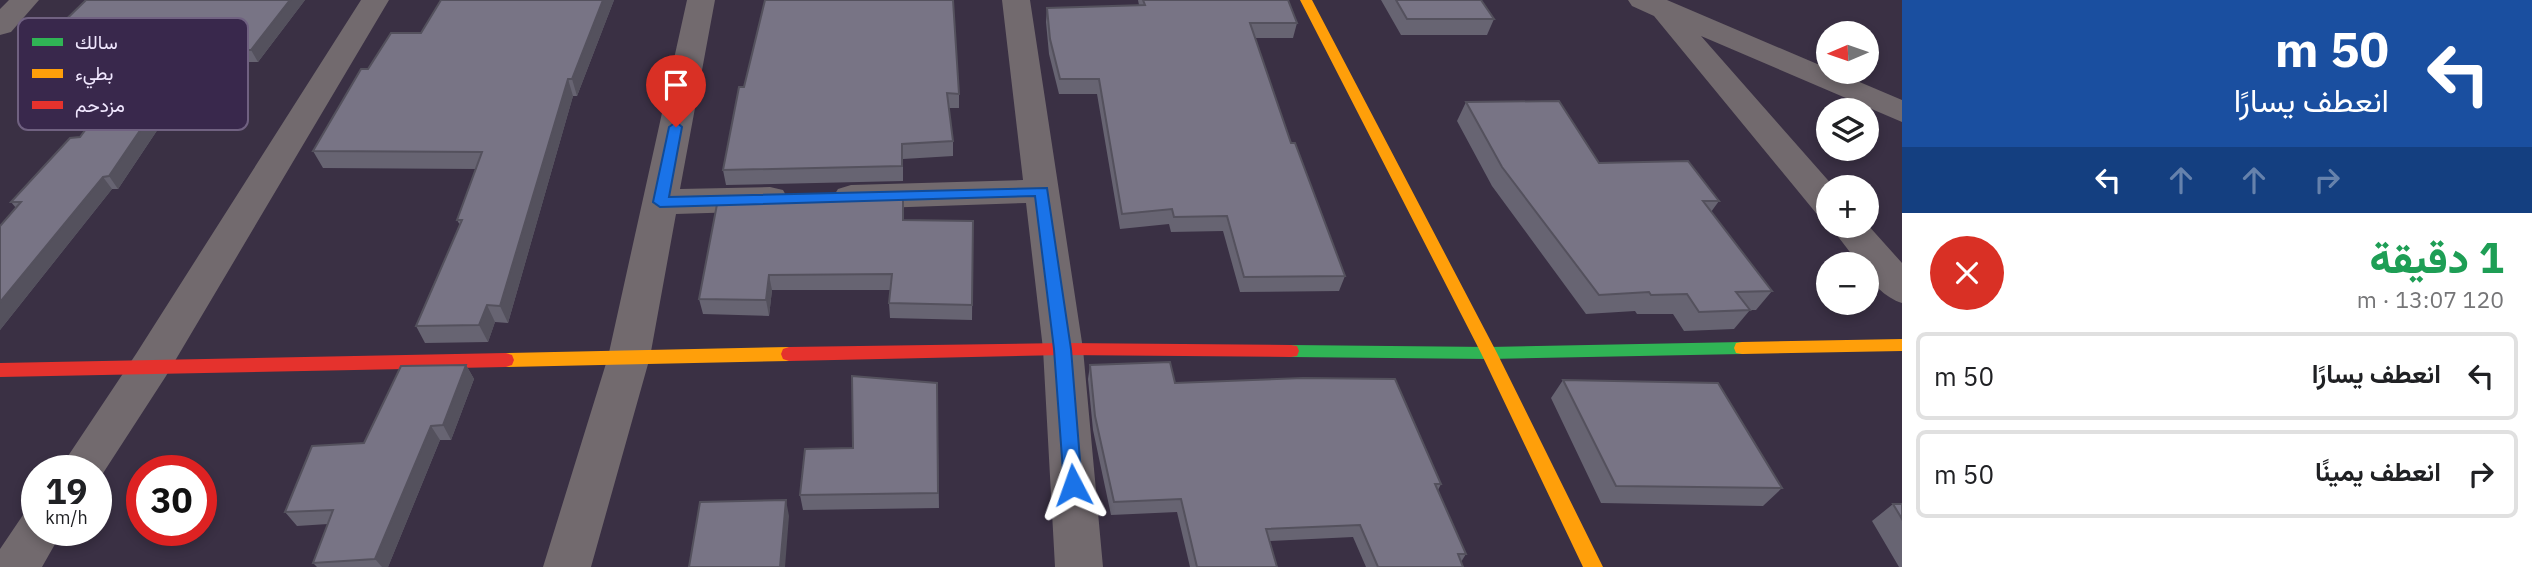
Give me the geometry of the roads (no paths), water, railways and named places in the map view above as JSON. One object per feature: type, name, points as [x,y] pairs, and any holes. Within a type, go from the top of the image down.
[{"type":"street","points":[[0,26],[25,0]]},
{"type":"street","points":[[91,455],[151,365],[375,0]]},
{"type":"street","points":[[567,567],[629,356],[701,0]]},
{"type":"street","points":[[1016,0],[1062,349],[1079,567]]},
{"type":"street","points":[[1306,0],[1489,353],[1593,567]]},
{"type":"street","points":[[1652,3],[1902,112]]},
{"type":"street","points":[[1652,3],[1816,189]]},
{"type":"street","points":[[660,202],[1041,191]]},
{"type":"street","points":[[1858,238],[1902,289]]},
{"type":"street","points":[[0,370],[1062,349],[1489,353],[1902,345]]},
{"type":"street","points":[[15,567],[29,546]]}]
